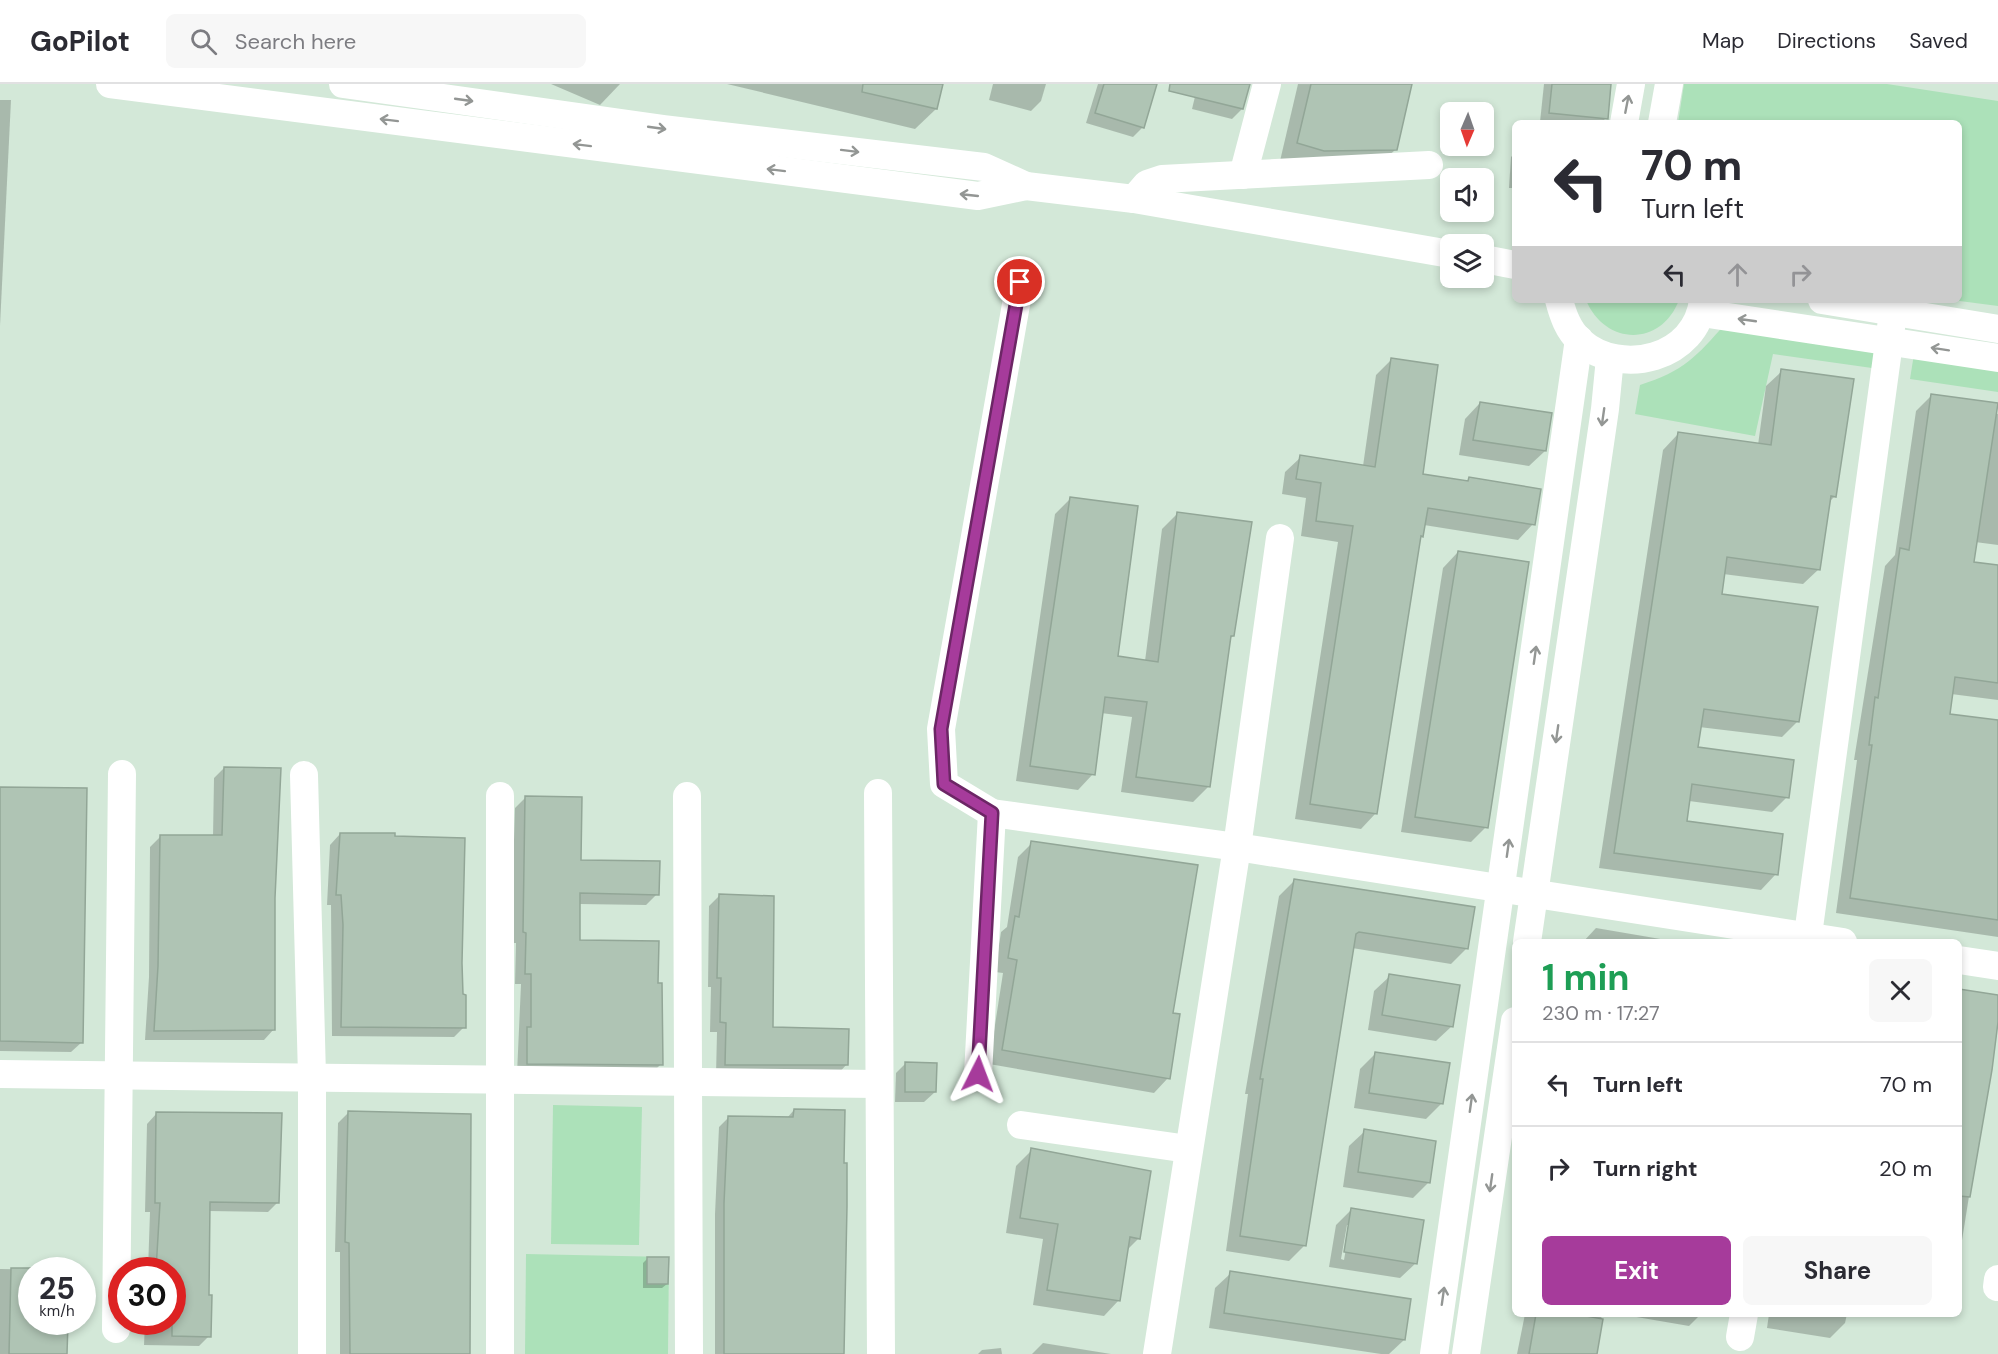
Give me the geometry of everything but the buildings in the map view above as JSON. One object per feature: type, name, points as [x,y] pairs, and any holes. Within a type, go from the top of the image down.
[{"type":"street","points":[[110,84],[978,196],[1026,186]]},
{"type":"street","points":[[343,84],[664,129],[984,168],[1026,186],[1134,200],[1440,252]]},
{"type":"street","points":[[1244,174],[1267,84]]},
{"type":"street","points":[[1625,120],[1631,84]]},
{"type":"street","points":[[1663,120],[1669,84]]},
{"type":"street","points":[[1134,200],[1147,184],[1162,179],[1429,165]]},
{"type":"street","points":[[1494,261],[1512,264]]},
{"type":"street","points":[[1020,282],[941,729],[944,784],[992,813],[1237,847],[1807,939],[1893,313]]},
{"type":"street","points":[[1560,303],[1565,320],[1579,339],[1610,358],[1647,360],[1680,344],[1702,307],[1998,358]]},
{"type":"street","points":[[1838,303],[1998,329]]},
{"type":"street","points":[[1434,1354],[1579,339]]},
{"type":"street","points":[[1527,939],[1605,409],[1610,358]]},
{"type":"street","points":[[1156,1354],[1237,847],[1280,538]]},
{"type":"street","points":[[117,1257],[122,774]]},
{"type":"street","points":[[304,775],[312,1076],[312,1354]]},
{"type":"street","points":[[878,793],[880,1354]]},
{"type":"street","points":[[500,795],[501,1354]]},
{"type":"street","points":[[687,796],[690,1081],[689,1354]]},
{"type":"street","points":[[978,1074],[992,813]]},
{"type":"street","points":[[1962,960],[1998,966]]},
{"type":"street","points":[[1466,1354],[1512,1041]]},
{"type":"street","points":[[0,1074],[879,1084]]},
{"type":"street","points":[[1021,1125],[1188,1149]]},
{"type":"green space","points":[[1684,84],[1887,84],[1998,101],[1998,306],[1962,301],[1962,120],[1678,120]]},
{"type":"green space","points":[[1588,303],[1677,303],[1671,315],[1660,326],[1647,333],[1633,335],[1619,333],[1606,326],[1595,315]]},
{"type":"green space","points":[[1726,323],[1877,347],[1872,368],[1773,354],[1755,436],[1635,414],[1640,385],[1679,368],[1697,354]]},
{"type":"green space","points":[[1914,354],[1998,367],[1998,392],[1910,379]]},
{"type":"green space","points":[[553,1105],[642,1107],[639,1245],[551,1244]]},
{"type":"green space","points":[[526,1254],[669,1257],[668,1354],[525,1354]]},
{"type":"route","points":[[978,1074],[992,813],[944,784],[941,729],[1020,282]]}]
